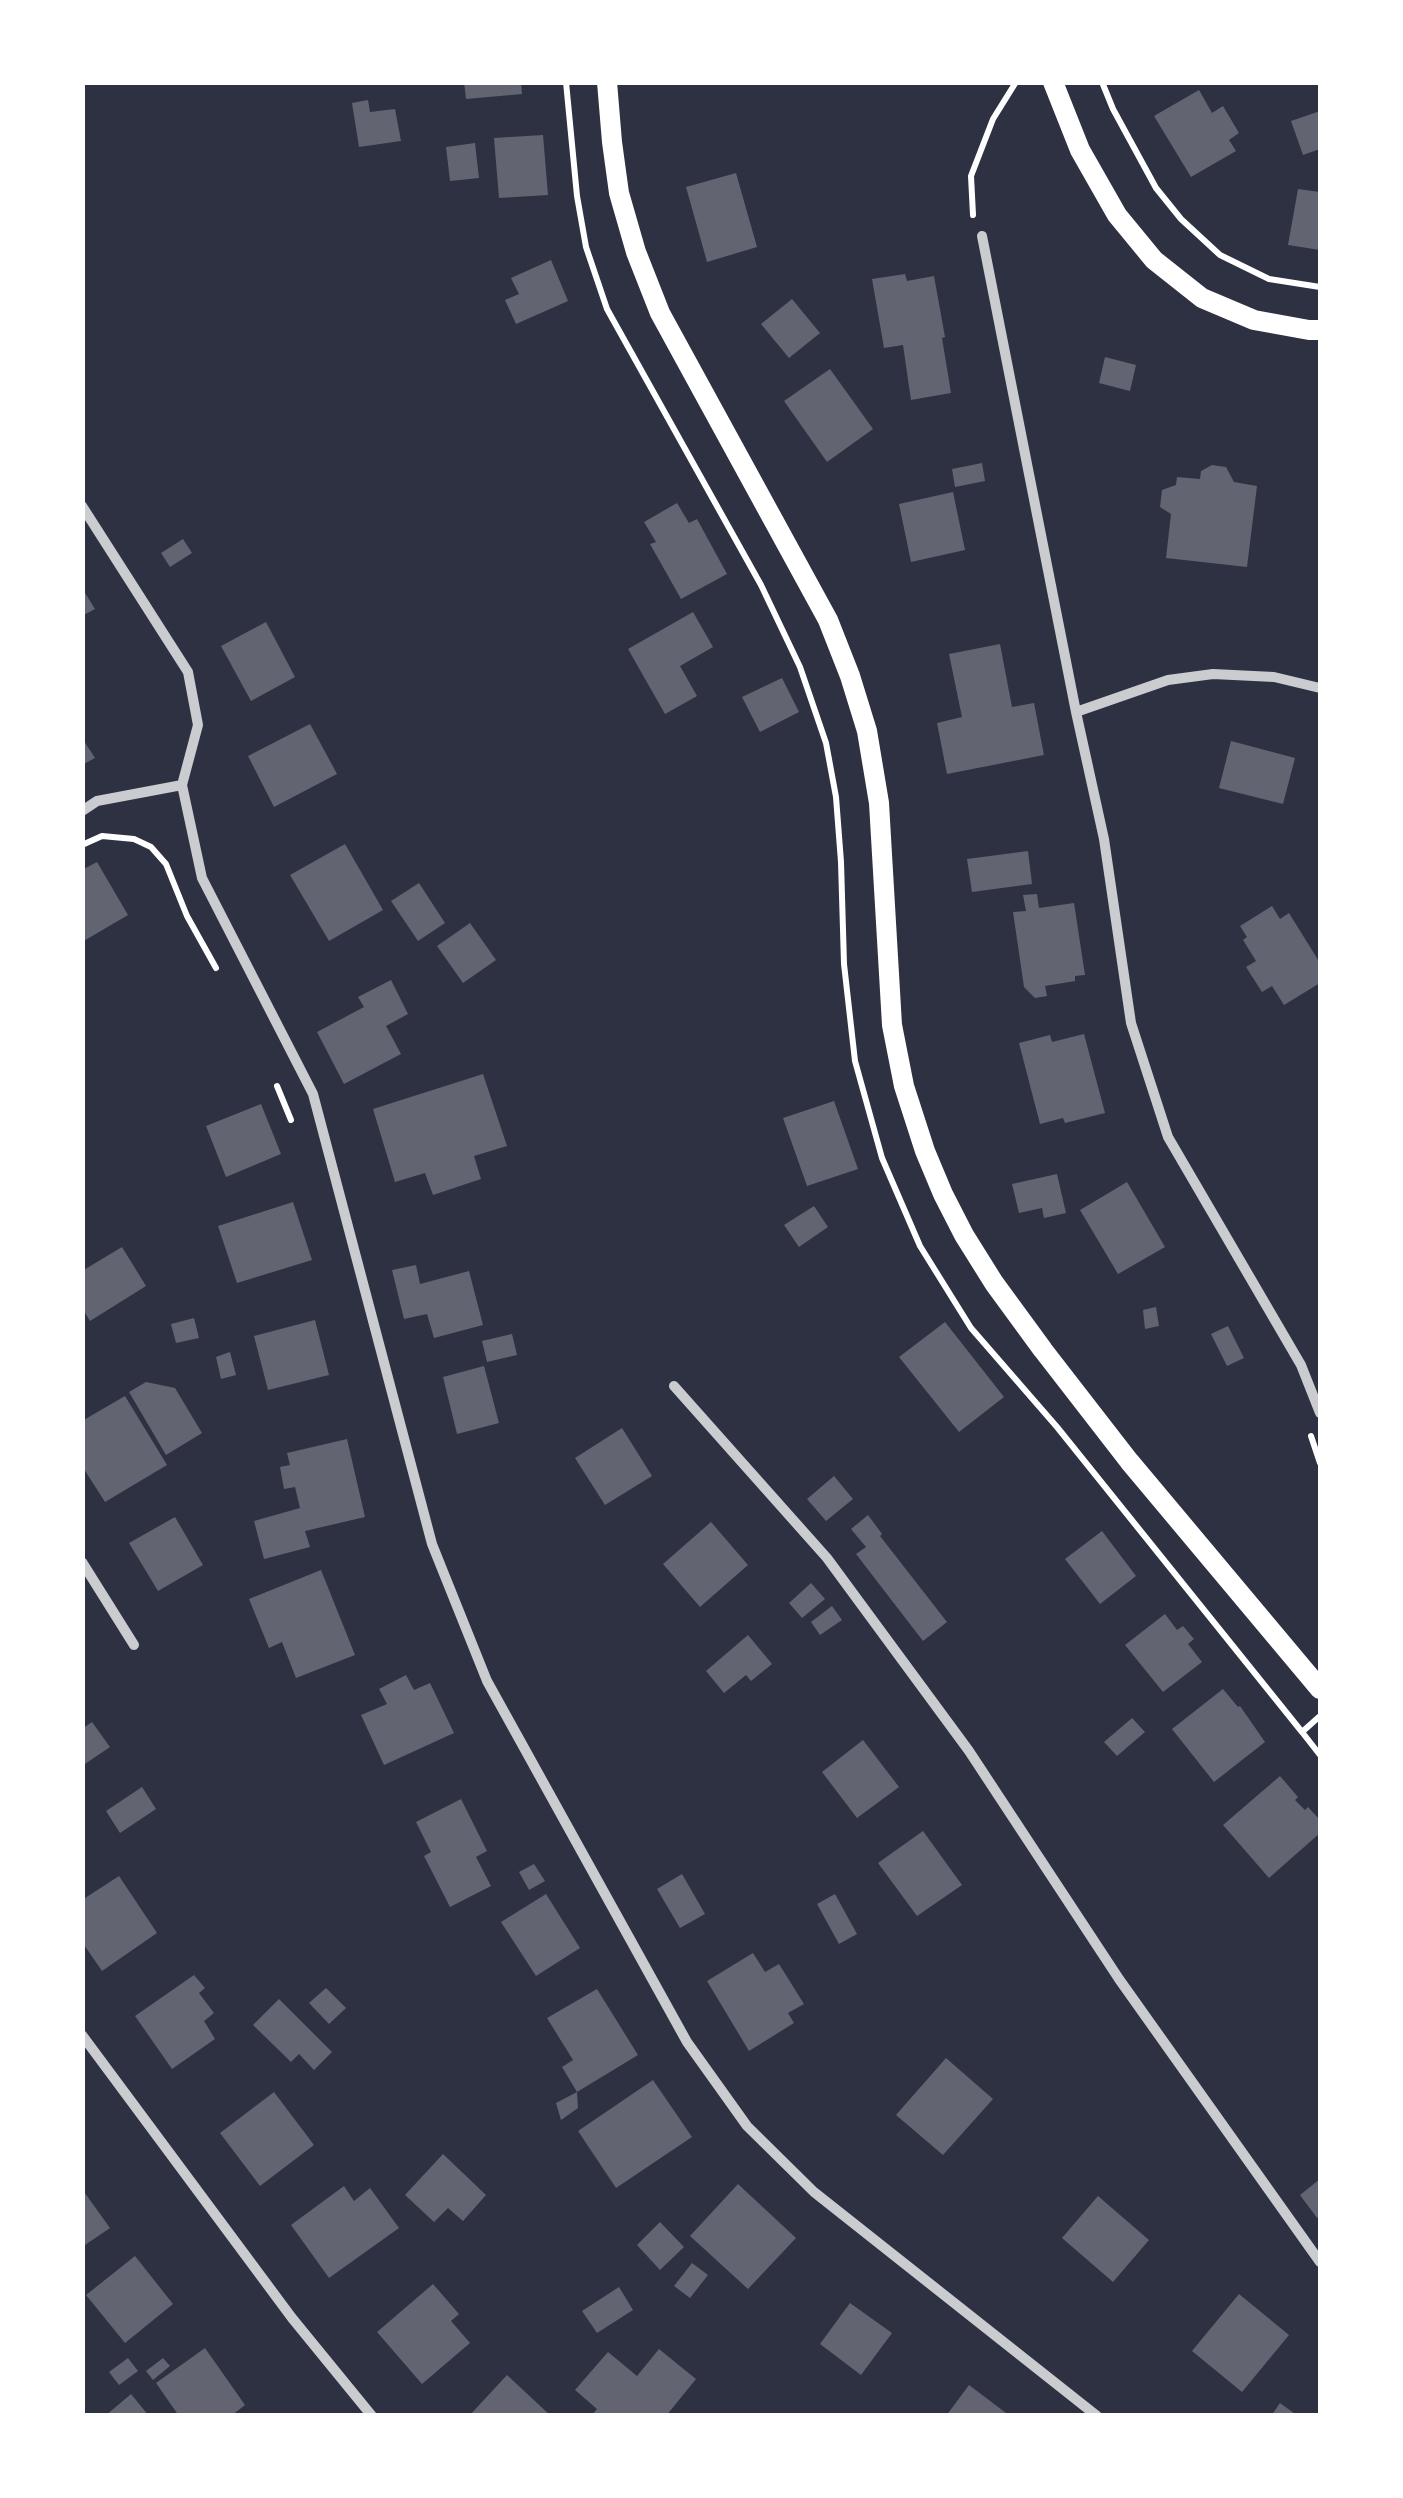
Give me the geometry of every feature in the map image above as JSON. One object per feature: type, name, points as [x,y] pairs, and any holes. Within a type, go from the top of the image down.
[{"type":"main road","points":[[608,82],[620,194],[636,252],[660,314],[828,620],[862,713],[879,803],[892,1025],[904,1086],[943,1194],[994,1283],[1044,1350],[1130,1461],[1320,1689]]},
{"type":"main road","points":[[1053,82],[1080,150],[1116,215],[1154,260],[1202,298],[1254,320],[1320,330]]},
{"type":"street","points":[[982,236],[1104,839],[1132,1024],[1168,1137],[1300,1365],[1320,1413]]},
{"type":"street","points":[[82,506],[188,672],[198,725],[182,786],[202,878],[313,1094],[432,1544],[486,1681],[688,2042],[747,2126],[814,2192],[1097,2416]]},
{"type":"street","points":[[1076,712],[1168,680],[1213,674],[1274,676],[1320,688]]},
{"type":"street","points":[[82,810],[97,801],[182,786]]},
{"type":"street","points":[[674,1386],[839,1574],[969,1751],[1119,1980],[1320,2262]]},
{"type":"street","points":[[82,1562],[134,1644]]},
{"type":"street","points":[[82,2035],[292,2318],[372,2416]]},
{"type":"path","points":[[982,236],[971,207],[971,176],[993,119],[1016,82]]},
{"type":"path","points":[[1102,82],[1156,188],[1181,219],[1220,255],[1252,271],[1269,279],[1320,286]]},
{"type":"path","points":[[82,845],[102,836],[134,839],[151,847],[166,864],[187,916],[223,980]]},
{"type":"path","points":[[270,1069],[292,1123]]},
{"type":"path","points":[[1320,1715],[1302,1732],[1320,1755]]},
{"type":"building","points":[[464,82],[521,82],[522,94],[466,99]]},
{"type":"building","points":[[1199,90],[1212,113],[1223,106],[1239,133],[1229,140],[1236,151],[1191,177],[1154,116]]},
{"type":"building","points":[[368,100],[370,112],[395,109],[401,141],[359,147],[352,103]]},
{"type":"building","points":[[1320,111],[1320,149],[1303,155],[1291,121]]},
{"type":"building","points":[[543,135],[548,195],[499,198],[494,138]]},
{"type":"building","points":[[475,143],[479,178],[450,181],[446,147]]},
{"type":"building","points":[[736,173],[757,247],[707,262],[686,187]]},
{"type":"building","points":[[1298,189],[1320,192],[1320,250],[1288,245]]},
{"type":"building","points":[[551,260],[568,301],[516,324],[505,300],[519,294],[511,278]]},
{"type":"building","points":[[905,274],[907,281],[934,276],[951,393],[911,400],[903,345],[884,348],[872,279]]},
{"type":"building","points":[[792,299],[820,333],[789,358],[761,324]]},
{"type":"building","points":[[1105,357],[1136,365],[1130,391],[1099,383]]},
{"type":"building","points":[[830,369],[873,429],[827,462],[784,401]]},
{"type":"building","points":[[982,463],[985,481],[955,487],[952,469]]},
{"type":"building","points":[[1212,465],[1226,467],[1234,482],[1257,486],[1247,567],[1166,558],[1171,514],[1160,507],[1162,490],[1176,485],[1177,477],[1200,479],[1201,471]]},
{"type":"building","points":[[953,492],[965,550],[911,562],[899,504]]},
{"type":"building","points":[[677,503],[689,523],[697,519],[727,574],[681,599],[650,544],[656,542],[644,522]]},
{"type":"building","points":[[183,539],[192,553],[170,567],[161,553]]},
{"type":"building","points":[[82,588],[95,609],[82,616]]},
{"type":"building","points":[[693,612],[713,647],[680,666],[697,696],[665,714],[628,649]]},
{"type":"building","points":[[266,622],[295,677],[251,701],[221,646]]},
{"type":"building","points":[[1000,644],[1012,707],[1034,703],[1044,755],[947,774],[937,723],[962,717],[949,654]]},
{"type":"building","points":[[782,678],[799,712],[760,732],[742,697]]},
{"type":"building","points":[[310,724],[337,774],[274,807],[248,756]]},
{"type":"building","points":[[82,738],[95,758],[82,765]]},
{"type":"building","points":[[1231,741],[1295,758],[1283,804],[1219,788]]},
{"type":"building","points":[[345,844],[383,910],[329,941],[290,875]]},
{"type":"building","points":[[1028,851],[1032,884],[972,892],[967,859]]},
{"type":"building","points":[[97,862],[128,915],[82,942],[82,870]]},
{"type":"building","points":[[419,883],[445,923],[418,941],[391,901]]},
{"type":"building","points":[[1037,894],[1039,908],[1074,903],[1085,975],[1075,976],[1075,981],[1045,986],[1047,996],[1035,998],[1024,987],[1013,912],[1026,911],[1023,895]]},
{"type":"building","points":[[1272,906],[1280,919],[1289,913],[1320,963],[1320,983],[1284,1005],[1272,986],[1262,992],[1246,967],[1256,961],[1243,940],[1247,937],[1240,926]]},
{"type":"building","points":[[470,923],[496,960],[463,983],[437,946]]},
{"type":"building","points":[[391,980],[408,1014],[386,1026],[401,1054],[344,1084],[317,1032],[364,1007],[358,997]]},
{"type":"building","points":[[1084,1034],[1105,1113],[1065,1123],[1063,1118],[1040,1124],[1019,1043],[1050,1035],[1052,1042]]},
{"type":"building","points":[[483,1074],[507,1146],[474,1156],[481,1179],[433,1195],[425,1173],[395,1182],[373,1109]]},
{"type":"building","points":[[834,1101],[858,1169],[807,1186],[783,1118]]},
{"type":"building","points":[[261,1104],[281,1154],[226,1177],[206,1126]]},
{"type":"building","points":[[1057,1174],[1066,1213],[1044,1218],[1042,1208],[1019,1213],[1012,1184]]},
{"type":"building","points":[[1127,1182],[1165,1247],[1118,1274],[1080,1210]]},
{"type":"building","points":[[293,1202],[312,1260],[237,1283],[218,1226]]},
{"type":"building","points":[[814,1206],[828,1227],[799,1247],[784,1225]]},
{"type":"building","points":[[122,1247],[146,1286],[90,1321],[82,1308],[82,1271]]},
{"type":"building","points":[[416,1265],[420,1284],[469,1271],[483,1325],[434,1338],[427,1314],[404,1319],[392,1270]]},
{"type":"building","points":[[1156,1307],[1159,1326],[1145,1329],[1143,1310]]},
{"type":"building","points":[[194,1318],[199,1338],[176,1343],[171,1324]]},
{"type":"building","points":[[315,1320],[329,1375],[268,1390],[254,1336]]},
{"type":"building","points":[[945,1322],[1004,1397],[959,1432],[899,1357]]},
{"type":"building","points":[[1228,1326],[1244,1358],[1227,1366],[1211,1334]]},
{"type":"building","points":[[512,1334],[517,1355],[487,1362],[482,1341]]},
{"type":"building","points":[[230,1352],[236,1375],[221,1379],[216,1357]]},
{"type":"building","points":[[484,1366],[499,1423],[457,1434],[443,1377]]},
{"type":"building","points":[[146,1382],[175,1388],[202,1433],[166,1455],[129,1392]]},
{"type":"building","points":[[125,1396],[167,1465],[105,1502],[82,1466],[82,1421]]},
{"type":"building","points":[[622,1428],[652,1476],[605,1505],[575,1458]]},
{"type":"building","points":[[347,1439],[365,1517],[305,1531],[310,1547],[264,1559],[254,1521],[300,1508],[295,1487],[284,1489],[280,1467],[290,1465],[287,1453]]},
{"type":"building","points":[[834,1476],[853,1499],[826,1521],[807,1499]]},
{"type":"building","points":[[868,1515],[947,1622],[923,1641],[856,1554],[866,1547],[851,1529]]},
{"type":"building","points":[[175,1517],[203,1565],[158,1591],[129,1543]]},
{"type":"building","points":[[711,1522],[748,1565],[700,1607],[663,1564]]},
{"type":"building","points":[[1102,1531],[1136,1576],[1100,1604],[1065,1559]]},
{"type":"building","points":[[321,1570],[355,1655],[296,1678],[282,1642],[269,1648],[249,1599]]},
{"type":"building","points":[[811,1583],[825,1599],[802,1618],[789,1603]]},
{"type":"building","points":[[832,1606],[842,1620],[820,1635],[811,1622]]},
{"type":"building","points":[[1165,1614],[1177,1630],[1183,1626],[1194,1639],[1188,1644],[1202,1662],[1163,1692],[1125,1645]]},
{"type":"building","points":[[748,1635],[772,1664],[751,1681],[746,1675],[724,1693],[706,1671]]},
{"type":"building","points":[[406,1675],[414,1690],[430,1683],[454,1733],[384,1765],[361,1715],[387,1704],[379,1689]]},
{"type":"building","points":[[1223,1689],[1265,1742],[1214,1782],[1172,1729]]},
{"type":"building","points":[[1132,1718],[1145,1732],[1117,1756],[1104,1742]]},
{"type":"building","points":[[92,1722],[110,1747],[82,1766],[82,1729]]},
{"type":"building","points":[[863,1740],[899,1787],[857,1818],[822,1772]]},
{"type":"building","points":[[1280,1776],[1298,1797],[1295,1800],[1320,1820],[1320,1833],[1269,1878],[1223,1825]]},
{"type":"building","points":[[142,1787],[156,1809],[120,1833],[106,1811]]},
{"type":"building","points":[[461,1799],[487,1851],[476,1857],[491,1886],[450,1907],[424,1856],[431,1852],[416,1822]]},
{"type":"building","points":[[923,1831],[962,1885],[917,1916],[878,1863]]},
{"type":"building","points":[[534,1864],[545,1881],[529,1890],[519,1872]]},
{"type":"building","points":[[682,1874],[705,1914],[680,1928],[657,1889]]},
{"type":"building","points":[[119,1876],[157,1933],[102,1971],[82,1942],[82,1900]]},
{"type":"building","points":[[546,1894],[580,1948],[536,1976],[501,1922]]},
{"type":"building","points":[[835,1894],[857,1934],[839,1944],[817,1904]]},
{"type":"building","points":[[753,1953],[765,1972],[779,1964],[804,2004],[788,2013],[794,2023],[749,2051],[707,1981]]},
{"type":"building","points":[[194,1975],[205,1988],[199,1993],[214,2013],[204,2021],[215,2039],[172,2069],[135,2016]]},
{"type":"building","points":[[326,1988],[346,2008],[329,2024],[309,2003]]},
{"type":"building","points":[[597,1989],[638,2055],[577,2092],[562,2067],[573,2060],[547,2018]]},
{"type":"building","points":[[279,1999],[332,2052],[314,2070],[299,2054],[291,2062],[253,2025]]},
{"type":"building","points":[[946,2058],[993,2099],[943,2155],[896,2115]]},
{"type":"building","points":[[653,2080],[692,2137],[616,2188],[578,2131]]},
{"type":"building","points":[[274,2092],[314,2145],[260,2186],[220,2133]]},
{"type":"building","points":[[577,2092],[578,2108],[561,2120],[556,2103]]},
{"type":"building","points":[[443,2154],[486,2195],[463,2221],[448,2208],[434,2222],[405,2195]]},
{"type":"building","points":[[1320,2179],[1320,2215],[1317,2218],[1300,2195]]},
{"type":"building","points":[[738,2184],[796,2238],[748,2289],[690,2236]]},
{"type":"building","points":[[344,2186],[354,2201],[370,2188],[399,2228],[329,2278],[291,2225]]},
{"type":"building","points":[[82,2189],[110,2228],[82,2247]]},
{"type":"building","points":[[1098,2196],[1149,2240],[1113,2282],[1062,2238]]},
{"type":"building","points":[[660,2222],[684,2247],[660,2270],[637,2245]]},
{"type":"building","points":[[135,2256],[173,2304],[125,2343],[86,2295]]},
{"type":"building","points":[[692,2263],[708,2275],[690,2298],[674,2286]]},
{"type":"building","points":[[433,2284],[459,2314],[451,2321],[470,2343],[422,2384],[377,2332]]},
{"type":"building","points":[[619,2287],[633,2310],[597,2333],[582,2311]]},
{"type":"building","points":[[1239,2294],[1289,2335],[1242,2392],[1192,2351]]},
{"type":"building","points":[[850,2303],[892,2333],[861,2375],[820,2344]]},
{"type":"building","points":[[205,2348],[245,2405],[231,2416],[179,2416],[156,2383]]},
{"type":"building","points":[[659,2349],[696,2379],[666,2416],[591,2416],[597,2409],[575,2390],[608,2352],[637,2376]]},
{"type":"building","points":[[128,2358],[138,2371],[119,2385],[109,2372]]},
{"type":"building","points":[[163,2358],[170,2366],[153,2380],[146,2371]]},
{"type":"building","points":[[507,2375],[551,2416],[469,2416]]},
{"type":"building","points":[[969,2385],[1010,2416],[946,2416]]},
{"type":"building","points":[[131,2394],[149,2416],[105,2416]]},
{"type":"building","points":[[1280,2403],[1298,2416],[1271,2416]]}]
